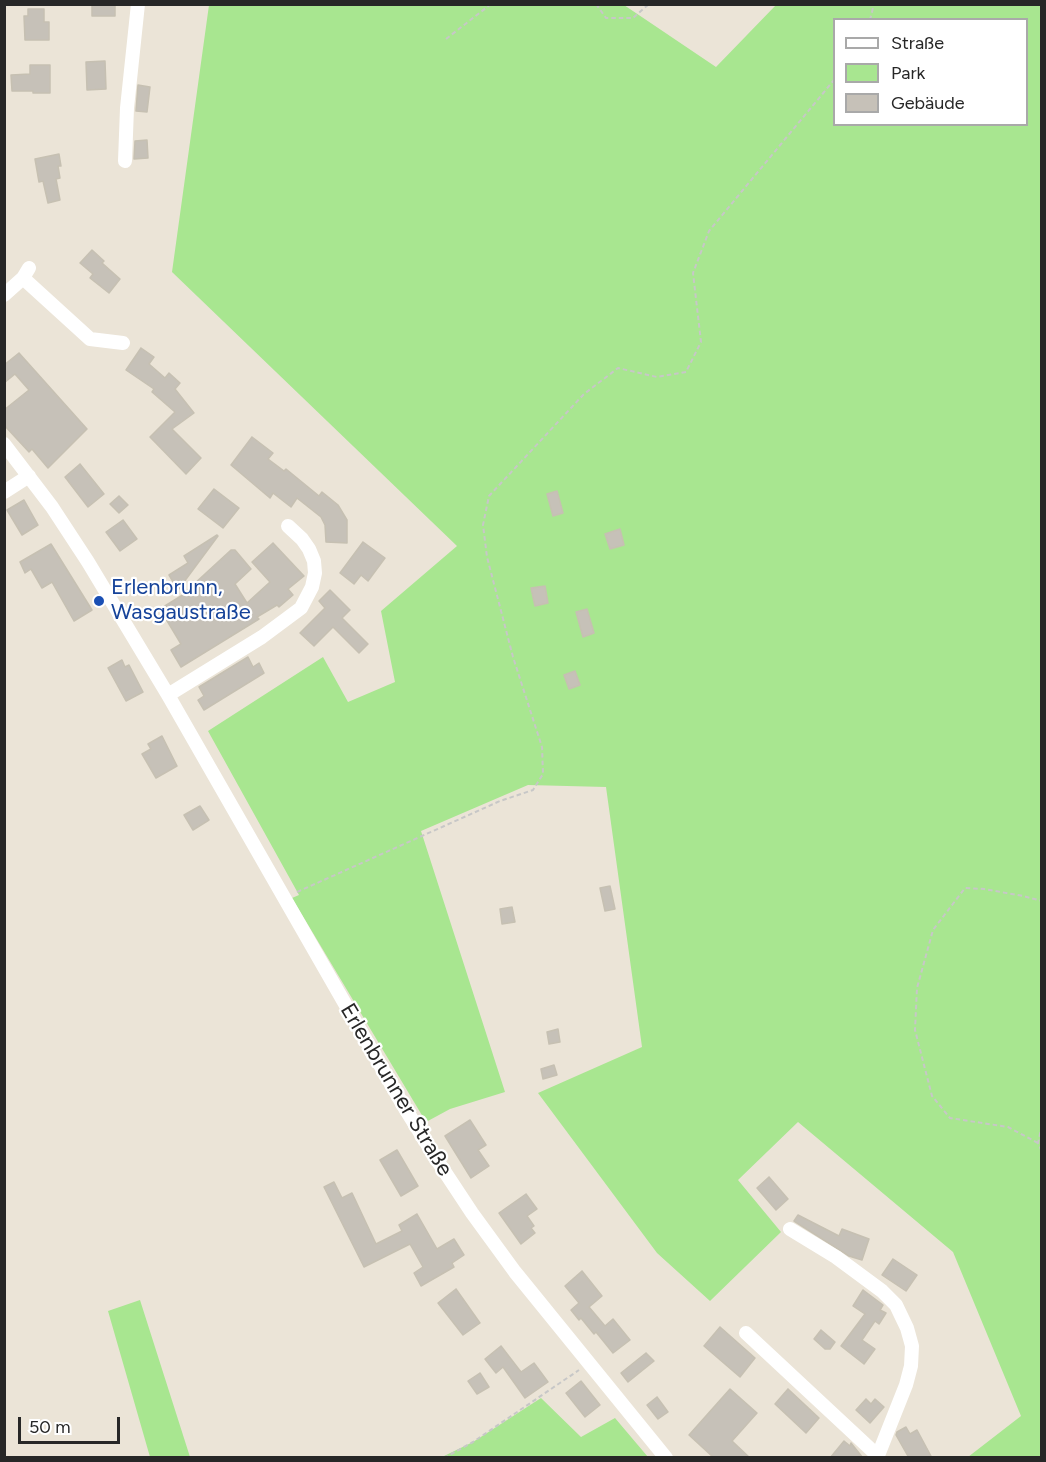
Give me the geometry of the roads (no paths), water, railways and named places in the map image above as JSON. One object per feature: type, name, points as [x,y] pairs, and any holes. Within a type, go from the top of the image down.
[{"type":"street","points":[[125,161],[127,108],[138,4]]},
{"type":"street","points":[[4,295],[26,273],[90,339],[123,343]]},
{"type":"street","name":"Erlenbrunner Straße","points":[[4,444],[29,476],[88,562],[168,695],[403,1105],[472,1213],[515,1272],[666,1458]]},
{"type":"street","points":[[4,492],[29,476]]},
{"type":"street","points":[[168,695],[262,637],[302,608],[312,587],[315,573],[314,561],[302,539],[288,526]]},
{"type":"street","points":[[746,1333],[878,1457],[911,1366],[912,1346],[907,1328],[896,1305],[882,1291],[836,1257],[790,1229]]},
{"type":"place","name":"Erlenbrunn, Wasgaustraße","points":[[99,601]]}]
